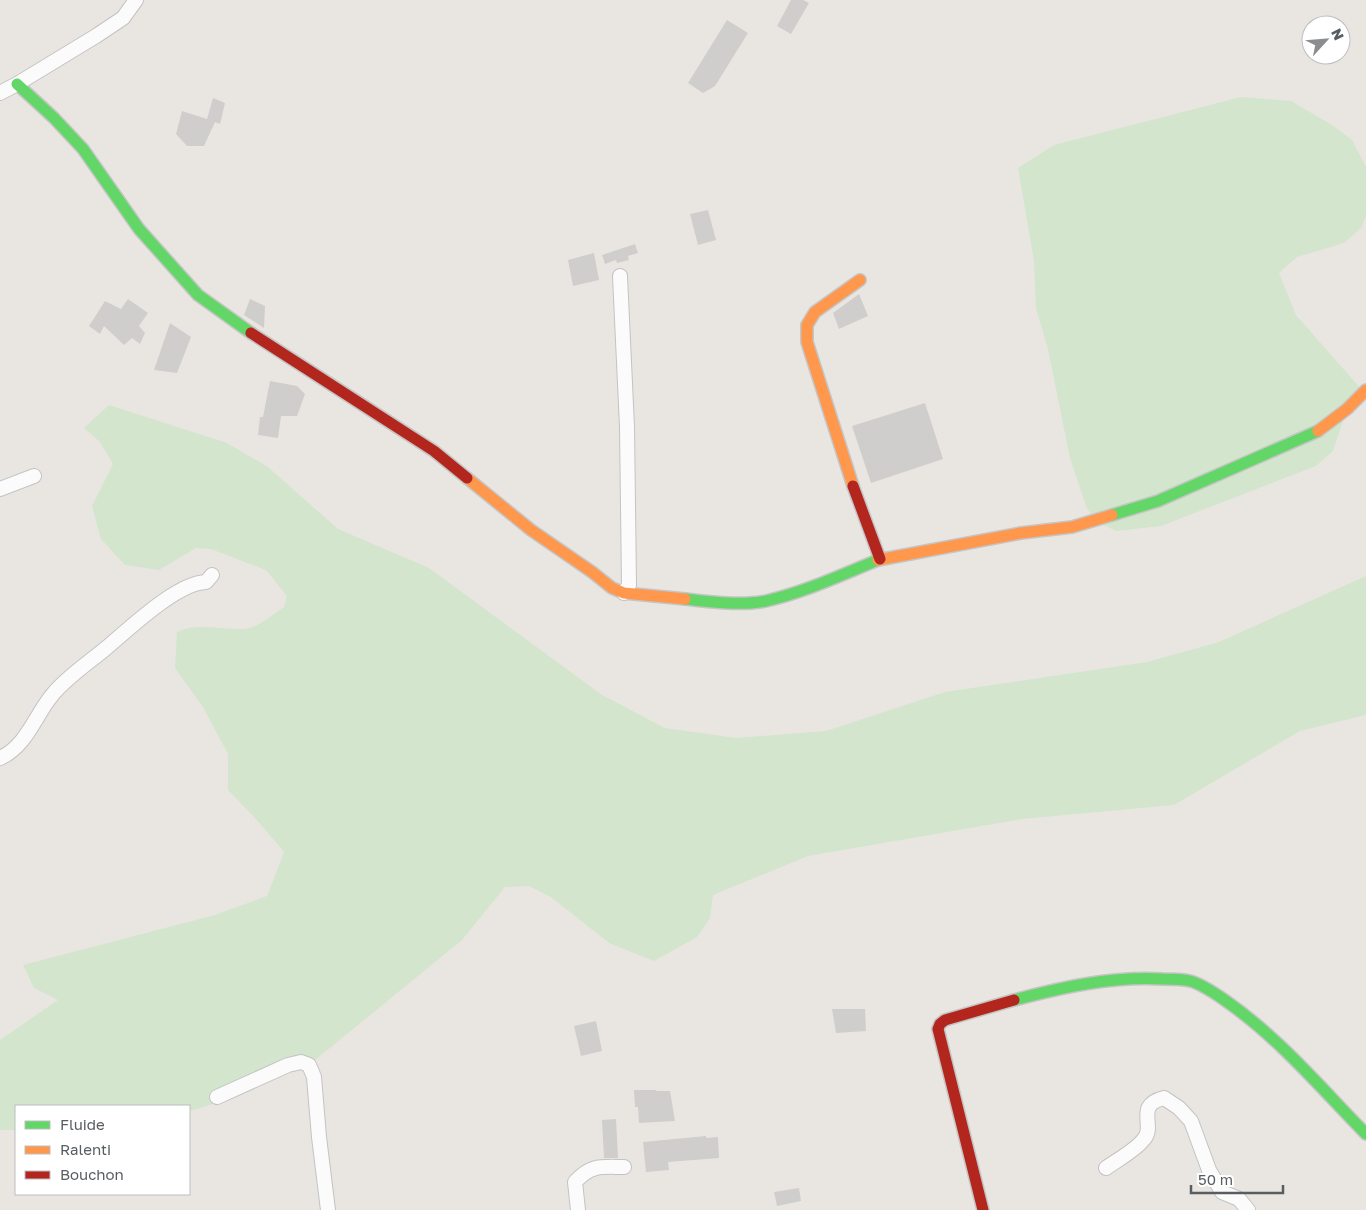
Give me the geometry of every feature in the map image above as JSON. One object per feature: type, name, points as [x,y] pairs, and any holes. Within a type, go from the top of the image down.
[{"type":"street","points":[[0,93],[123,18],[136,0]]},
{"type":"street","points":[[17,84],[54,118],[83,149],[139,230],[198,295],[264,343],[434,451],[531,530],[612,588],[624,593],[720,602],[764,601],[812,587],[880,559],[1021,533],[1072,527],[1158,501],[1317,432],[1347,409],[1366,390]]},
{"type":"street","points":[[620,276],[627,427],[629,585],[624,593]]},
{"type":"street","points":[[860,280],[815,312],[807,325],[806,342],[856,495],[880,559]]},
{"type":"street","points":[[0,489],[34,476]]},
{"type":"street","points":[[0,758],[6,755],[30,732],[53,694],[74,674],[150,610],[182,590],[198,582],[206,582],[212,574]]},
{"type":"street","points":[[983,1210],[940,1042],[938,1029],[940,1024],[945,1020],[1020,999],[1087,983],[1152,976],[1192,981],[1223,999],[1251,1020],[1284,1049],[1334,1104],[1366,1134]]},
{"type":"street","points":[[217,1097],[288,1065],[301,1062],[309,1064],[314,1077],[328,1210]]},
{"type":"street","points":[[1106,1168],[1145,1139],[1149,1130],[1146,1118],[1150,1106],[1156,1100],[1164,1098],[1180,1108],[1191,1121],[1209,1170],[1222,1192],[1239,1199],[1248,1210]]},
{"type":"street","points":[[578,1210],[575,1182],[585,1172],[597,1167],[624,1167]]},
{"type":"green space","points":[[1241,97],[1291,101],[1332,125],[1352,140],[1366,167],[1366,216],[1361,228],[1344,243],[1297,257],[1279,273],[1296,315],[1362,390],[1347,409],[1333,451],[1316,466],[1161,526],[1116,531],[1095,521],[1086,506],[1070,458],[1048,349],[1036,308],[1034,261],[1018,168],[1054,145]]},
{"type":"green space","points":[[109,405],[227,443],[268,467],[338,529],[429,568],[602,695],[665,728],[736,738],[826,731],[945,692],[1147,662],[1219,642],[1366,576],[1366,715],[1300,731],[1174,805],[1022,819],[808,856],[713,895],[710,918],[697,937],[654,961],[609,943],[551,897],[529,886],[505,887],[462,940],[309,1065],[301,1062],[232,1096],[190,1111],[190,1105],[15,1105],[15,1130],[0,1130],[0,1040],[58,1000],[34,988],[23,965],[215,915],[267,896],[284,852],[228,790],[228,754],[203,707],[175,668],[177,632],[193,627],[249,628],[265,621],[284,607],[287,596],[266,570],[211,549],[196,548],[159,570],[125,565],[101,539],[92,506],[113,464],[100,442],[84,428]]},
{"type":"building","points":[[791,0],[803,0],[809,3],[791,34],[777,26]]},
{"type":"building","points":[[727,20],[748,33],[715,86],[703,93],[688,83]]},
{"type":"building","points":[[213,98],[225,103],[220,124],[215,122],[204,146],[187,146],[176,134],[182,111],[207,119]]},
{"type":"building","points":[[708,210],[716,240],[698,245],[690,214]]},
{"type":"building","points":[[635,244],[638,253],[628,256],[629,260],[617,263],[616,260],[605,264],[602,255]]},
{"type":"building","points":[[594,253],[599,280],[573,286],[568,260]]},
{"type":"building","points":[[859,294],[868,316],[839,329],[833,313]]},
{"type":"building","points":[[128,299],[148,313],[139,326],[145,333],[140,344],[132,338],[124,345],[104,326],[100,334],[89,326],[105,301],[121,309]]},
{"type":"building","points":[[250,299],[265,306],[264,328],[244,315]]},
{"type":"building","points":[[170,323],[191,337],[177,373],[154,370]]},
{"type":"building","points":[[270,381],[297,386],[305,394],[297,416],[281,416],[278,438],[258,435],[260,417],[263,417]]},
{"type":"building","points":[[925,403],[943,459],[871,483],[852,426]]},
{"type":"building","points":[[832,1009],[865,1009],[866,1031],[836,1033]]},
{"type":"building","points":[[596,1021],[602,1051],[581,1056],[574,1026]]},
{"type":"building","points":[[634,1090],[670,1091],[675,1121],[639,1123],[638,1107],[635,1107]]},
{"type":"building","points":[[616,1119],[618,1158],[604,1158],[602,1120]]},
{"type":"building","points":[[706,1136],[706,1138],[718,1137],[719,1158],[668,1162],[669,1170],[646,1172],[643,1142]]},
{"type":"building","points":[[799,1188],[801,1201],[777,1206],[774,1192]]},
{"type":"traffic: fast","points":[[17,84],[54,118],[83,149],[139,229],[198,295],[251,333]]},
{"type":"traffic: fast","points":[[1112,515],[1158,501],[1318,431]]},
{"type":"traffic: fast","points":[[685,599],[736,603],[766,601],[809,588],[878,560]]},
{"type":"traffic: fast","points":[[1014,1000],[1069,987],[1126,979],[1180,979],[1195,982],[1222,998],[1264,1031],[1299,1064],[1366,1134]]},
{"type":"traffic: slow","points":[[853,486],[807,342],[807,325],[815,312],[860,280]]},
{"type":"traffic: slow","points":[[1318,431],[1347,409],[1366,390]]},
{"type":"traffic: slow","points":[[467,478],[531,530],[612,588],[624,593],[685,599]]},
{"type":"traffic: slow","points":[[878,560],[1021,533],[1072,527],[1112,515]]},
{"type":"traffic: jam","points":[[251,333],[434,451],[467,478]]},
{"type":"traffic: jam","points":[[853,486],[880,559]]},
{"type":"traffic: jam","points":[[983,1210],[938,1029],[945,1020],[1014,1000]]}]
